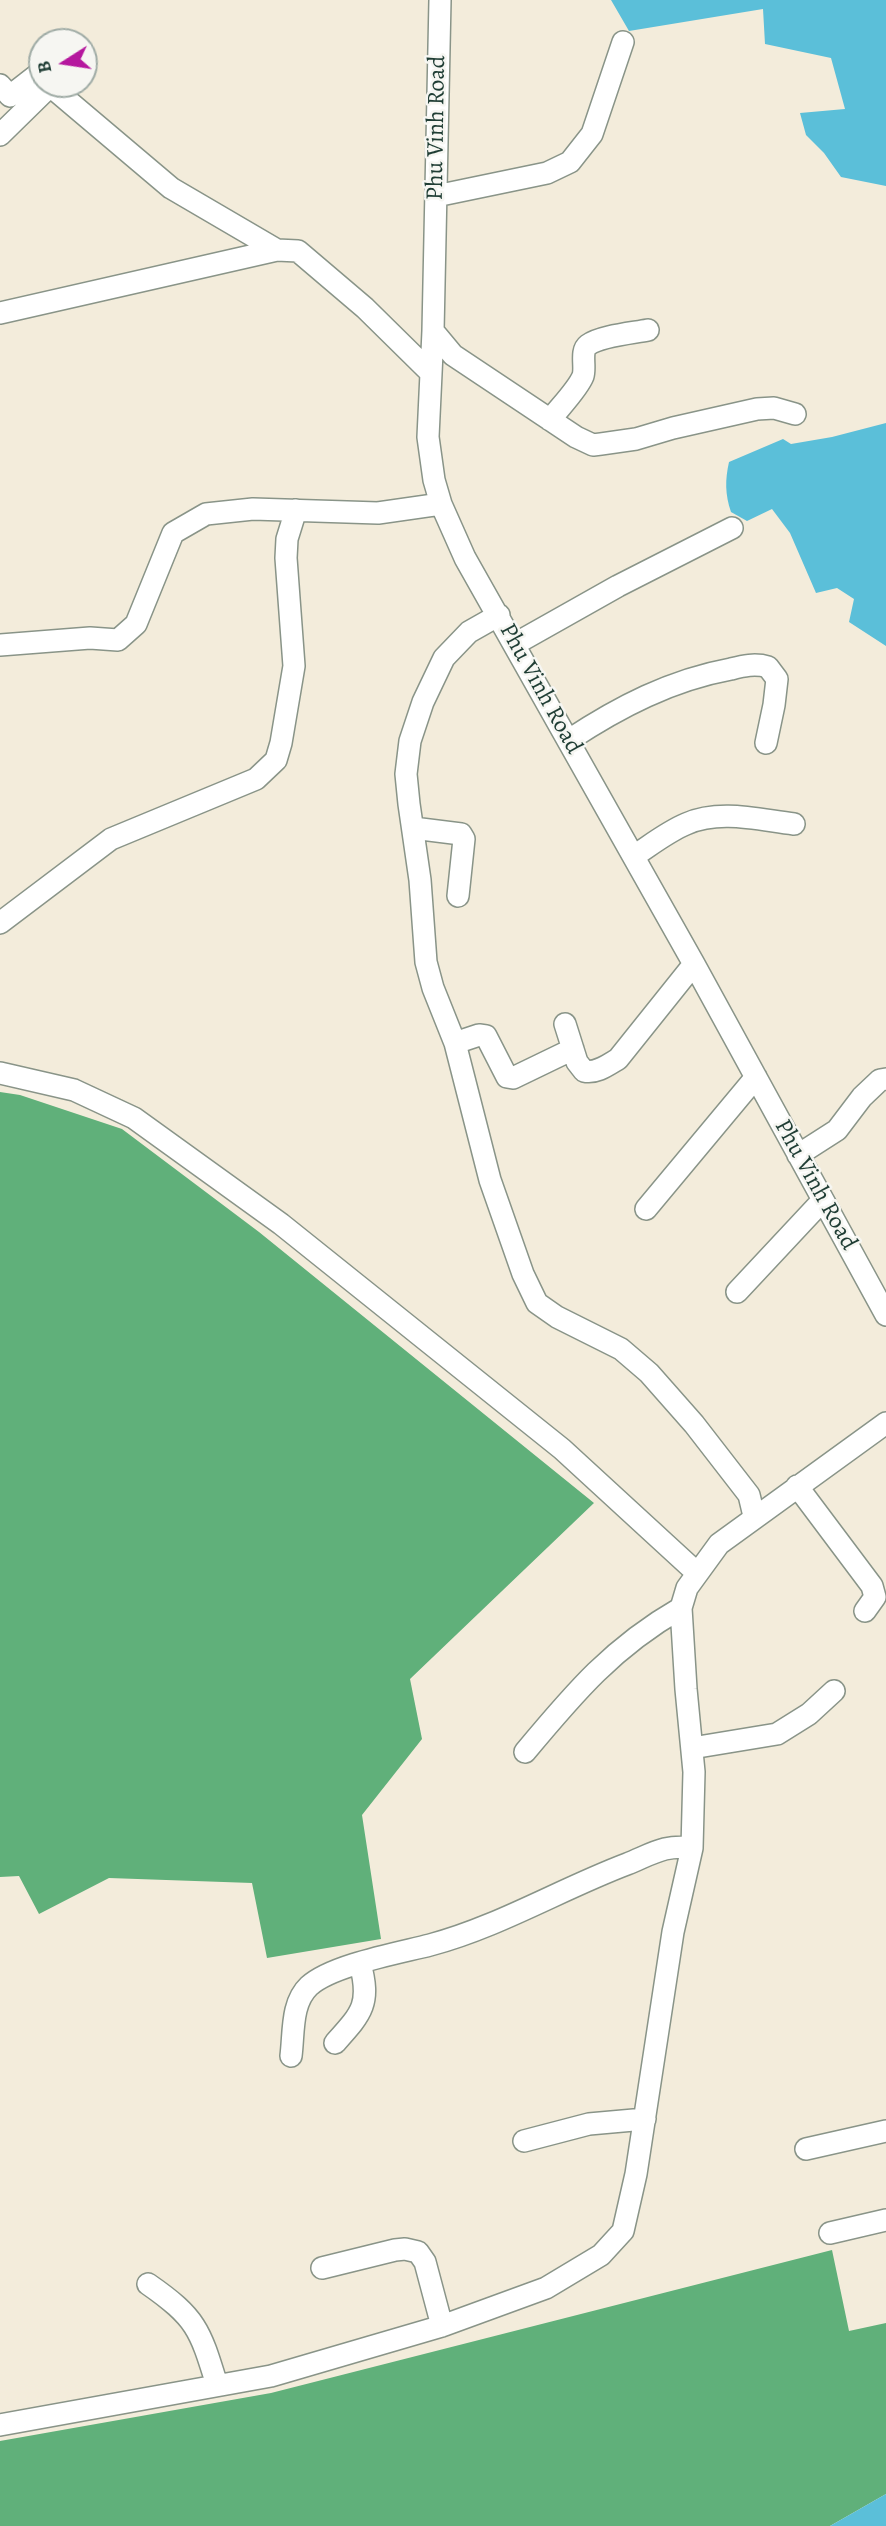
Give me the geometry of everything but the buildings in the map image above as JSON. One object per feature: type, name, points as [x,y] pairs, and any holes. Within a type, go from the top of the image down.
[{"type":"street","name":"Phu Vinh Road","points":[[440,0],[428,437],[434,480],[441,504],[465,558],[634,856],[798,1155],[823,1199],[877,1279],[886,1315]]},
{"type":"street","points":[[436,197],[547,173],[569,162],[592,134],[623,42]]},
{"type":"street","points":[[0,85],[10,96],[28,82]]},
{"type":"street","points":[[0,135],[33,98]]},
{"type":"street","points":[[65,98],[171,188],[259,242],[277,250]]},
{"type":"street","points":[[0,313],[277,250],[298,251],[365,308],[431,373]]},
{"type":"street","points":[[550,420],[580,381],[584,372],[584,350],[588,345],[648,330]]},
{"type":"street","points":[[433,331],[453,355],[576,437],[593,444],[636,439],[757,409],[775,408],[795,414]]},
{"type":"street","points":[[0,645],[90,638],[118,640],[136,624],[173,533],[206,514],[253,509],[378,513],[441,504]]},
{"type":"street","points":[[0,923],[111,839],[256,779],[276,760],[294,666],[286,558],[287,539],[296,510]]},
{"type":"street","points":[[515,643],[618,586],[732,528]]},
{"type":"street","points":[[499,615],[470,632],[444,658],[423,702],[410,741],[406,774],[420,880],[426,962],[433,988],[454,1043],[477,1122],[490,1180],[523,1274],[537,1303],[557,1317],[621,1349],[649,1373],[694,1424],[749,1494],[754,1516]]},
{"type":"street","points":[[569,740],[619,709],[660,690],[718,671],[751,665],[768,667],[777,679],[766,743]]},
{"type":"street","points":[[634,856],[671,831],[704,818],[736,816],[794,824]]},
{"type":"street","points":[[413,828],[461,834],[464,839],[458,896]]},
{"type":"street","points":[[565,1024],[580,1067],[587,1072],[608,1065],[618,1059],[694,964]]},
{"type":"street","points":[[454,1043],[479,1035],[486,1036],[506,1077],[513,1078],[573,1049]]},
{"type":"street","points":[[0,1073],[74,1090],[134,1118],[282,1224],[562,1449],[697,1573]]},
{"type":"street","points":[[646,1209],[756,1077]]},
{"type":"street","points":[[798,1155],[837,1130],[862,1097],[880,1080],[886,1079]]},
{"type":"street","points":[[737,1292],[823,1199]]},
{"type":"street","points":[[0,2425],[271,2376],[442,2326],[546,2288],[601,2255],[623,2231],[636,2174],[673,1932],[692,1848],[695,1803],[681,1608],[687,1588],[719,1544],[754,1516],[886,1423]]},
{"type":"street","points":[[797,1486],[872,1586],[875,1597],[865,1611]]},
{"type":"street","points":[[525,1752],[568,1701],[610,1658],[638,1635],[681,1608]]},
{"type":"street","points":[[692,1748],[777,1734],[809,1714],[834,1691]]},
{"type":"street","points":[[292,2056],[297,2002],[311,1984],[321,1978],[360,1963],[472,1932],[583,1881],[673,1845],[692,1848]]},
{"type":"street","points":[[335,2043],[354,2021],[366,1996],[366,1983],[360,1963]]},
{"type":"street","points":[[524,2141],[589,2123],[645,2119]]},
{"type":"street","points":[[806,2149],[886,2131]]},
{"type":"street","points":[[830,2233],[886,2220]]},
{"type":"street","points":[[322,2268],[395,2250],[418,2252],[425,2262],[442,2326]]},
{"type":"street","points":[[148,2284],[188,2315],[195,2325],[217,2385]]},
{"type":"green space","points":[[0,1092],[20,1095],[122,1129],[259,1232],[594,1503],[410,1679],[422,1739],[362,1815],[381,1939],[267,1958],[252,1883],[109,1878],[39,1914],[19,1876],[0,1877]]},
{"type":"green space","points":[[832,2250],[849,2331],[886,2323],[886,2494],[830,2526],[0,2526],[0,2441],[271,2393]]},
{"type":"water","points":[[611,0],[886,0],[886,186],[841,177],[824,153],[806,135],[800,113],[845,109],[831,58],[765,44],[763,9],[629,31]]},
{"type":"water","points":[[886,423],[886,646],[849,622],[854,599],[837,588],[816,593],[790,533],[772,509],[747,521],[731,512],[726,487],[729,462],[783,439],[791,444]]},
{"type":"water","points":[[886,2494],[886,2526],[830,2526]]}]
